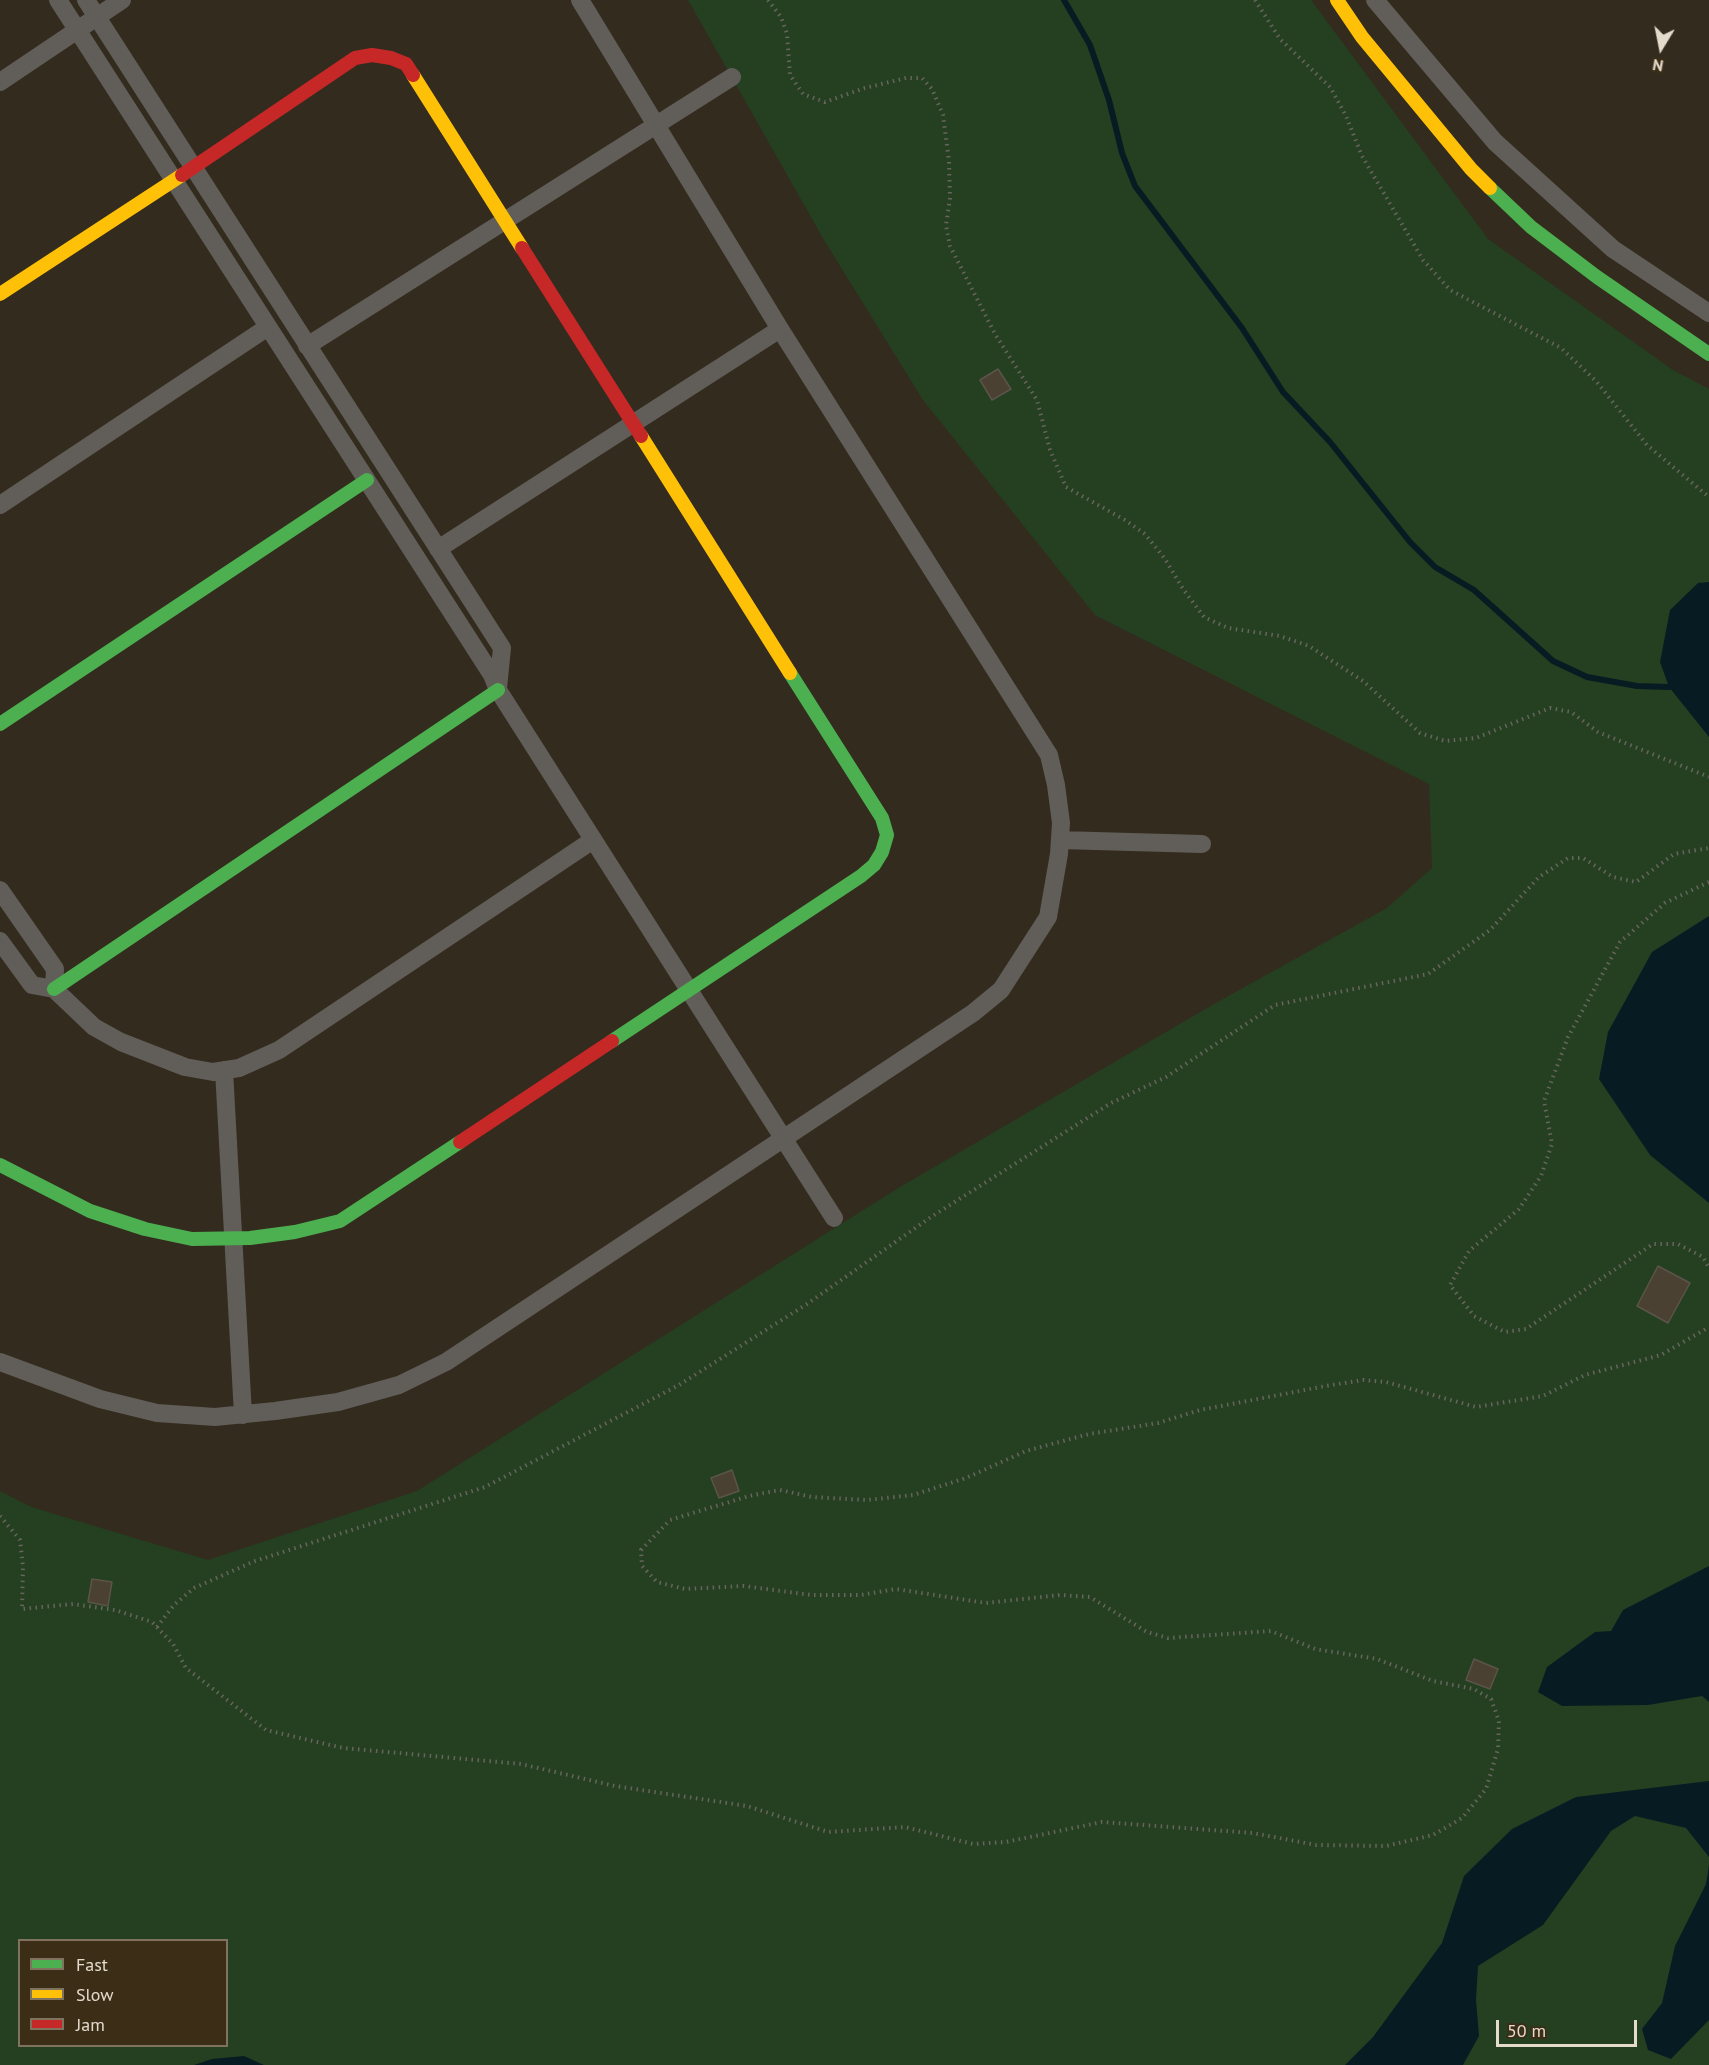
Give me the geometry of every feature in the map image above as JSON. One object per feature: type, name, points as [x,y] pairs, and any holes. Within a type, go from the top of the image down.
[{"type":"street","points":[[58,0],[492,675],[498,690],[834,1218]]},
{"type":"street","points":[[86,0],[502,648],[498,690]]},
{"type":"street","points":[[0,82],[122,0]]},
{"type":"street","points":[[0,1362],[100,1399],[157,1413],[215,1418],[338,1402],[399,1385],[446,1362],[974,1013],[1001,990],[1047,916],[1061,823],[1049,755],[780,329],[580,0]]},
{"type":"street","points":[[1337,0],[1362,37],[1471,169],[1531,227],[1597,277],[1709,354]]},
{"type":"street","points":[[1375,0],[1495,142],[1613,249],[1709,314]]},
{"type":"street","points":[[0,294],[355,58],[372,55],[391,58],[406,64],[882,818],[887,835],[882,852],[874,865],[861,876],[340,1221],[295,1232],[234,1239],[192,1239],[134,1226],[90,1211],[0,1165]]},
{"type":"street","points":[[308,346],[732,77]]},
{"type":"street","points":[[0,505],[268,327]]},
{"type":"street","points":[[438,549],[780,329]]},
{"type":"street","points":[[0,724],[367,480]]},
{"type":"street","points":[[54,989],[498,690]]},
{"type":"street","points":[[0,941],[32,986],[54,989],[94,1027],[121,1042],[185,1068],[213,1072],[239,1068],[279,1050],[593,840]]},
{"type":"street","points":[[1060,840],[1202,844]]},
{"type":"street","points":[[0,890],[55,969],[54,989]]},
{"type":"street","points":[[224,1070],[243,1415]]},
{"type":"path","points":[[768,0],[781,17],[787,34],[790,75],[803,94],[825,102],[865,88],[906,78],[922,78],[932,89],[944,115],[950,198],[946,225],[950,246],[995,334],[1037,400],[1050,450],[1066,487],[1125,520],[1144,534],[1165,559],[1183,589],[1204,617],[1228,628],[1280,636],[1309,646],[1363,681],[1420,733],[1445,741],[1476,738],[1550,708],[1571,712],[1598,732],[1709,777]]},
{"type":"path","points":[[1255,0],[1280,39],[1330,87],[1346,116],[1362,156],[1423,261],[1450,290],[1561,348],[1596,381],[1647,445],[1709,497]]},
{"type":"path","points":[[157,1627],[174,1605],[194,1588],[255,1561],[485,1486],[679,1384],[807,1305],[931,1218],[1111,1103],[1166,1077],[1275,1005],[1428,974],[1490,930],[1539,877],[1568,858],[1583,858],[1613,877],[1636,882],[1674,854],[1709,848]]},
{"type":"path","points":[[1709,882],[1665,903],[1620,942],[1568,1036],[1544,1101],[1552,1144],[1541,1176],[1520,1209],[1469,1251],[1450,1285],[1474,1316],[1505,1332],[1526,1329],[1653,1244],[1678,1244],[1703,1257],[1709,1268]]},
{"type":"path","points":[[0,1516],[20,1540],[23,1567],[22,1609],[73,1604],[115,1610],[152,1622],[173,1644],[186,1668],[266,1730],[343,1748],[521,1764],[615,1786],[747,1806],[828,1832],[905,1827],[973,1844],[1006,1842],[1102,1822],[1253,1833],[1316,1845],[1386,1846],[1432,1835],[1462,1818],[1486,1789],[1498,1749],[1499,1721],[1491,1699],[1474,1689],[1434,1681],[1377,1659],[1315,1649],[1271,1631],[1168,1638],[1147,1632],[1090,1597],[1060,1595],[986,1603],[896,1589],[861,1595],[811,1595],[744,1586],[685,1589],[657,1582],[642,1566],[641,1550],[670,1520],[749,1496],[780,1490],[812,1497],[867,1500],[913,1495],[966,1478],[1026,1451],[1089,1434],[1158,1423],[1200,1410],[1326,1386],[1363,1380],[1386,1382],[1476,1407],[1543,1396],[1585,1375],[1661,1355],[1709,1328]]},
{"type":"green space","points":[[688,0],[1311,0],[1488,239],[1673,370],[1709,389],[1709,2065],[0,2065],[0,1491],[31,1507],[208,1560],[417,1491],[900,1187],[1214,1004],[1387,908],[1432,868],[1429,784],[1095,615],[923,400],[824,240]]},
{"type":"water","points":[[1709,582],[1709,737],[1669,687],[1660,662],[1670,610],[1698,583]]},
{"type":"water","points":[[1709,916],[1709,1203],[1650,1155],[1599,1079],[1608,1032],[1652,952]]},
{"type":"water","points":[[1709,1566],[1709,1702],[1702,1696],[1648,1705],[1562,1706],[1538,1692],[1547,1667],[1595,1632],[1611,1631],[1623,1610]]},
{"type":"water","points":[[1709,1781],[1709,1857],[1686,1828],[1635,1816],[1611,1831],[1543,1925],[1478,1966],[1476,2000],[1479,2036],[1463,2065],[1345,2065],[1373,2037],[1442,1943],[1464,1876],[1512,1829],[1576,1797]]},
{"type":"water","points":[[1709,1865],[1709,2020],[1671,2059],[1648,2050],[1642,2029],[1662,2003],[1675,1946],[1706,1884]]},
{"type":"water","points":[[244,2056],[264,2065],[194,2065],[212,2059]]},
{"type":"building","points":[[998,369],[1011,389],[992,400],[980,380]]},
{"type":"building","points":[[1658,1266],[1690,1283],[1668,1323],[1637,1306]]},
{"type":"building","points":[[732,1470],[739,1491],[719,1498],[711,1478]]},
{"type":"building","points":[[92,1579],[112,1582],[108,1606],[88,1602]]},
{"type":"building","points":[[1474,1659],[1498,1669],[1490,1689],[1466,1680]]},
{"type":"waterway","points":[[1064,0],[1090,45],[1109,100],[1122,153],[1135,186],[1242,328],[1283,392],[1330,442],[1410,542],[1435,567],[1474,590],[1553,661],[1587,677],[1637,686],[1669,687]]},
{"type":"traffic: fast","points":[[1490,188],[1531,227],[1597,277],[1709,354]]},
{"type":"traffic: fast","points":[[0,724],[367,480]]},
{"type":"traffic: fast","points":[[612,1041],[861,876],[874,865],[882,852],[887,835],[882,818],[790,673]]},
{"type":"traffic: fast","points":[[54,989],[498,690]]},
{"type":"traffic: fast","points":[[0,1165],[90,1211],[145,1229],[192,1239],[250,1238],[295,1232],[340,1221],[460,1142]]},
{"type":"traffic: slow","points":[[1337,0],[1362,37],[1471,169],[1490,188]]},
{"type":"traffic: slow","points":[[413,75],[522,248]]},
{"type":"traffic: slow","points":[[0,294],[182,175]]},
{"type":"traffic: slow","points":[[641,436],[790,673]]},
{"type":"traffic: jam","points":[[182,175],[355,58],[372,55],[391,58],[406,64],[413,75]]},
{"type":"traffic: jam","points":[[522,248],[641,436]]},
{"type":"traffic: jam","points":[[460,1142],[612,1041]]}]
